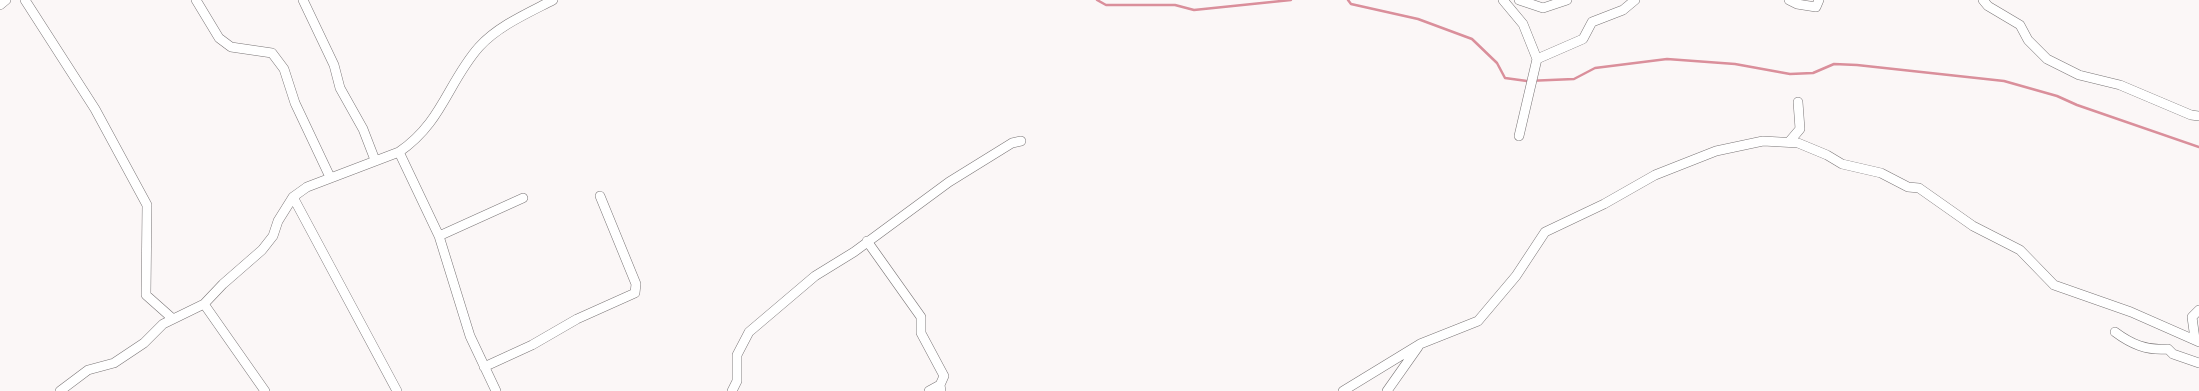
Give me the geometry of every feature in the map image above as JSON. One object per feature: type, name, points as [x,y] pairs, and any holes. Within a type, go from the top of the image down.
[{"type":"street","points":[[0,5],[6,0]]},
{"type":"street","points":[[26,0],[51,43],[95,109],[147,205],[146,295],[173,319]]},
{"type":"street","points":[[196,0],[219,38],[232,47],[272,53],[284,69],[295,103],[330,177]]},
{"type":"street","points":[[303,0],[334,65],[340,88],[363,129],[375,160]]},
{"type":"street","points":[[60,391],[88,370],[114,362],[144,343],[163,324],[204,304],[223,284],[262,250],[273,236],[278,221],[293,198],[307,187],[399,152],[425,129],[442,108],[460,74],[478,48],[491,34],[553,0]]},
{"type":"street","points":[[1503,0],[1522,24],[1537,60],[1519,136]]},
{"type":"street","points":[[1519,0],[1543,8],[1567,0]]},
{"type":"street","points":[[1537,60],[1583,39],[1592,22],[1623,10],[1635,0]]},
{"type":"street","points":[[1789,0],[1797,4],[1816,8],[1819,0]]},
{"type":"street","points":[[1983,0],[1988,6],[2020,25],[2028,40],[2046,59],[2079,75],[2120,84],[2191,115],[2199,116]]},
{"type":"street","points":[[1789,142],[1800,128],[1798,102]]},
{"type":"street","points":[[732,391],[737,381],[737,355],[749,332],[815,276],[949,182],[1012,143],[1020,141]]},
{"type":"street","points":[[1343,391],[1420,344],[1478,320],[1516,276],[1545,232],[1604,204],[1655,175],[1716,151],[1763,141],[1798,143],[1827,155],[1842,164],[1881,173],[1908,187],[1919,188],[1973,226],[2020,250],[2054,284],[2198,338]]},
{"type":"street","points":[[399,152],[439,236],[470,336],[496,391]]},
{"type":"street","points":[[484,367],[532,345],[577,319],[635,293],[636,284],[600,196]]},
{"type":"street","points":[[293,198],[397,391]]},
{"type":"street","points":[[439,236],[523,198]]},
{"type":"street","points":[[867,241],[921,317],[921,333],[944,376],[941,388],[929,391]]},
{"type":"street","points":[[204,304],[265,391]]},
{"type":"street","points":[[2198,338],[2192,317],[2199,310]]},
{"type":"street","points":[[2115,332],[2133,345],[2157,350],[2168,349],[2172,354],[2199,363]]},
{"type":"street","points":[[1387,391],[1420,344]]},
{"type":"waterway","points":[[1097,0],[1106,5],[1175,5],[1194,10],[1291,0]]},
{"type":"waterway","points":[[1348,0],[1351,4],[1418,19],[1472,39],[1497,63],[1505,78],[1527,81],[1574,79],[1595,68],[1667,59],[1735,64],[1790,74],[1813,73],[1834,64],[1857,65],[2004,81],[2057,96],[2077,105],[2199,147]]}]
